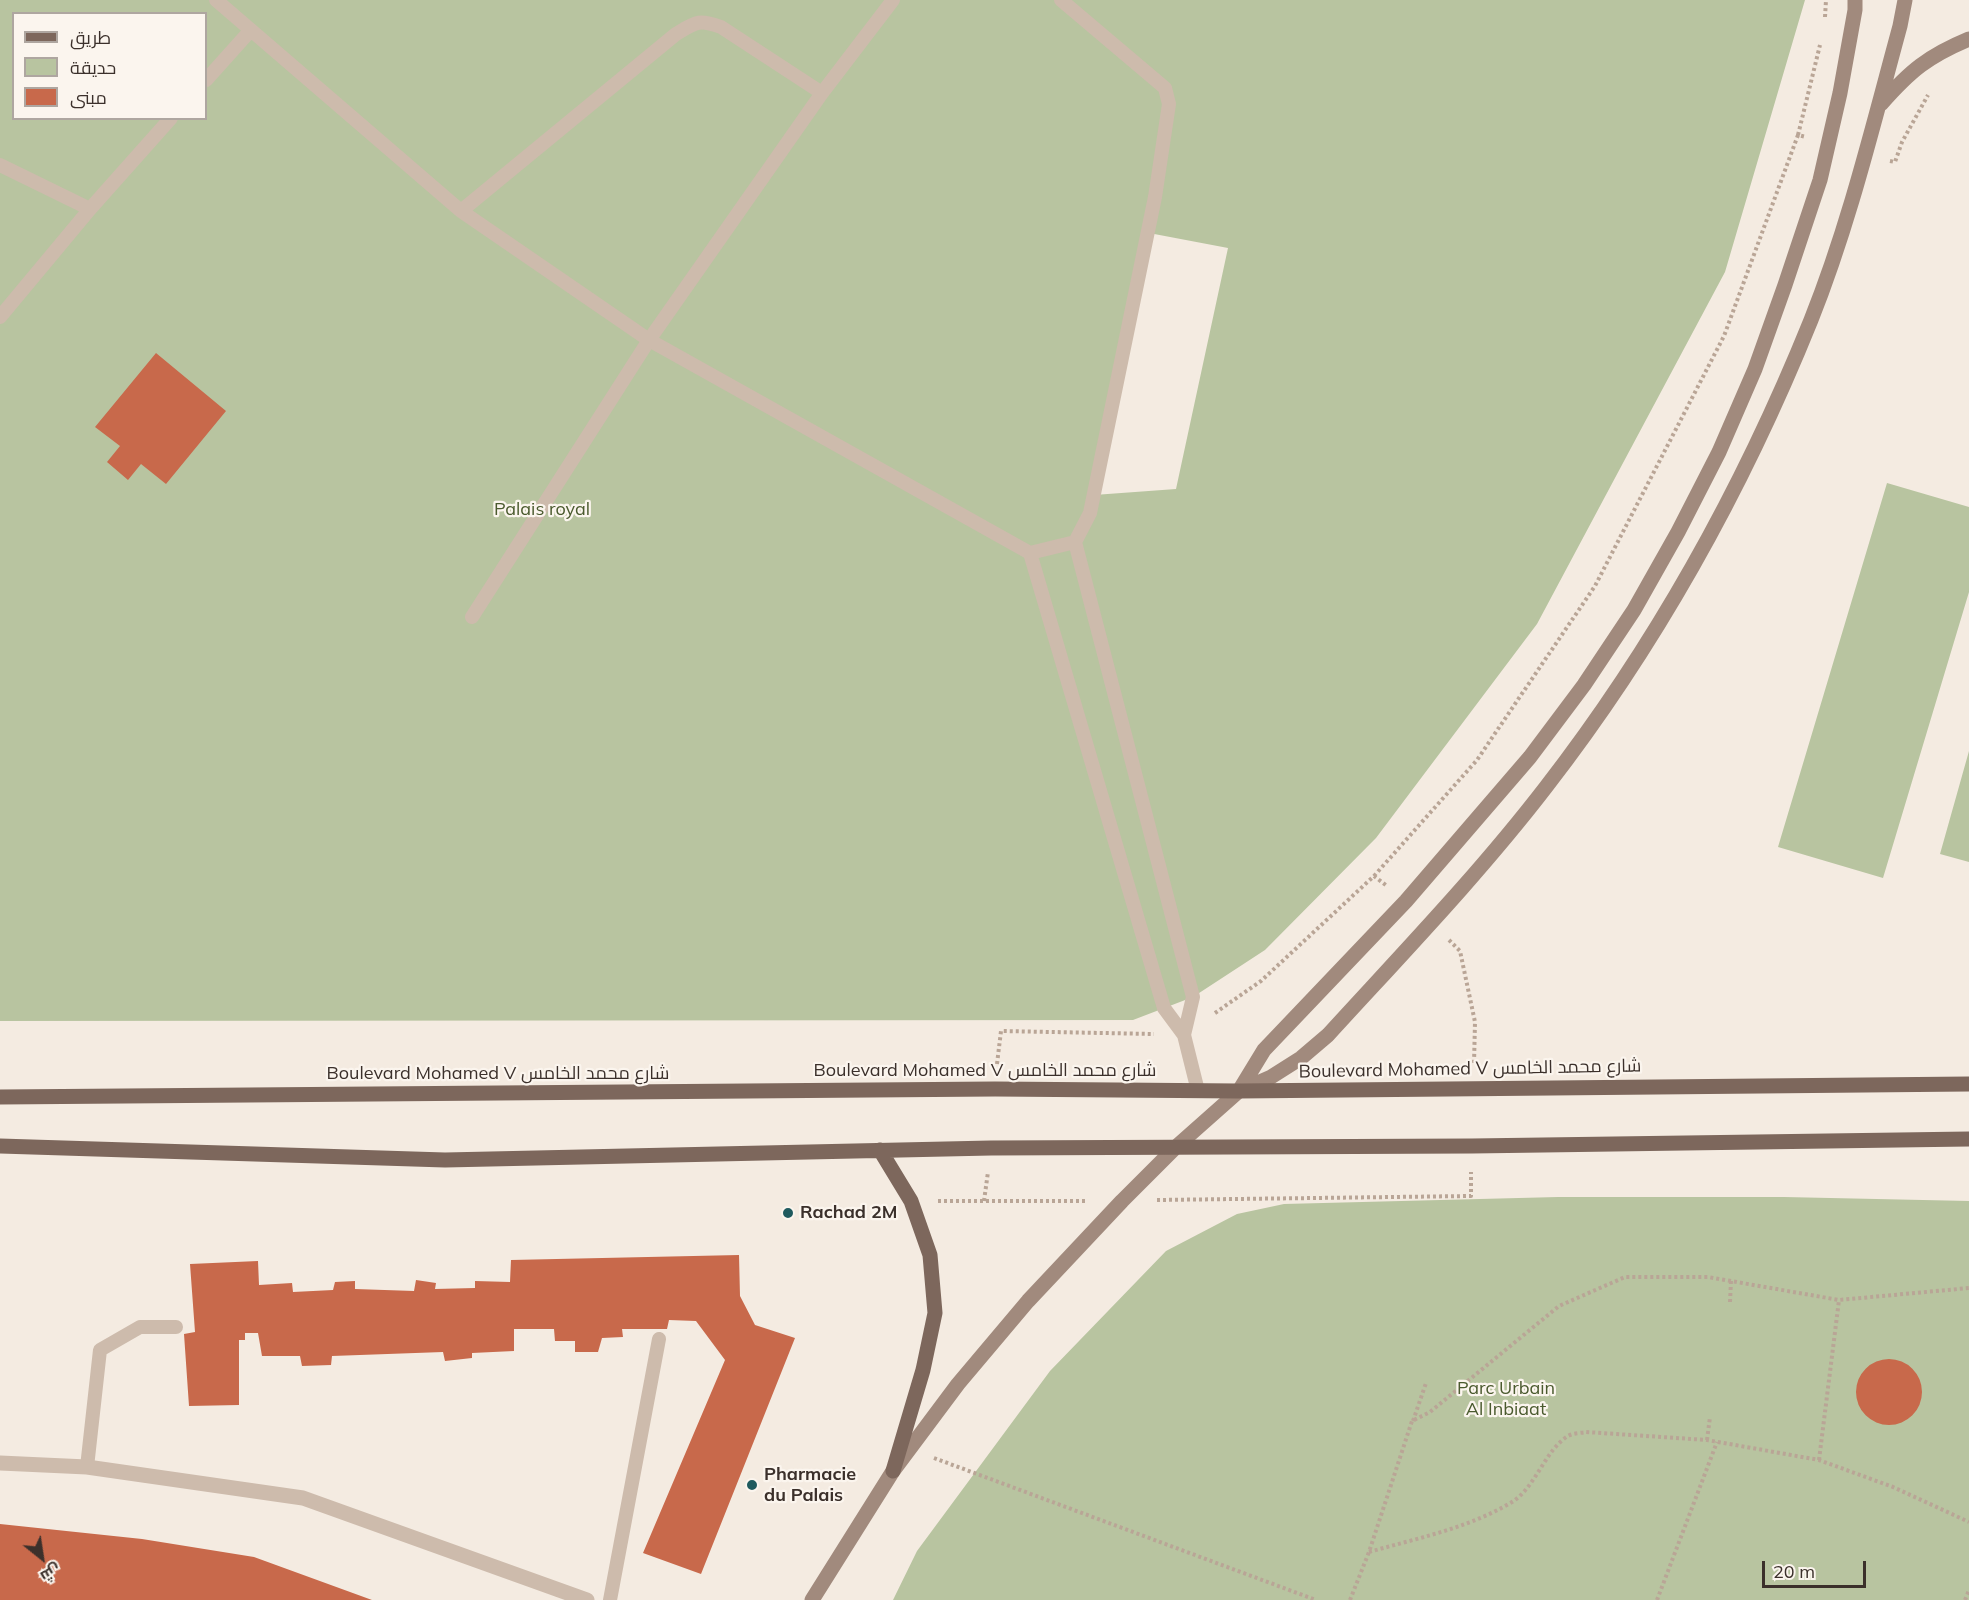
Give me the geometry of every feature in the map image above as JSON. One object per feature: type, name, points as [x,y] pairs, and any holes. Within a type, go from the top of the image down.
[{"type":"main road","name":"Boulevard Mohamed V شارع محمد الخامس","points":[[0,1097],[995,1089],[1239,1091],[1969,1084]]},
{"type":"main road","points":[[0,1146],[445,1160],[1142,1146],[1472,1146],[1969,1139]]},
{"type":"main road","points":[[880,1150],[911,1201],[930,1255],[935,1313],[923,1371],[893,1471]]},
{"type":"street","points":[[812,1600],[893,1471],[958,1384],[1028,1301],[1122,1201],[1239,1091],[1264,1050],[1406,901],[1530,757],[1584,685],[1634,609],[1678,532],[1719,452],[1755,369],[1820,180],[1840,93],[1855,0]]},
{"type":"street","points":[[1239,1091],[1271,1077],[1301,1058],[1328,1035],[1431,922],[1498,847],[1547,786],[1599,715],[1648,640],[1694,564],[1737,485],[1776,402],[1807,328],[1843,231],[1878,109],[1905,0]]},
{"type":"street","points":[[1878,109],[1906,77],[1940,51],[1969,39]]},
{"type":"street","points":[[0,1463],[87,1467],[303,1497],[587,1600]]},
{"type":"lane","points":[[216,0],[461,211],[650,340],[1030,553],[1075,542]]},
{"type":"lane","points":[[472,617],[650,340],[822,93],[893,0]]},
{"type":"lane","points":[[1061,0],[1165,88],[1169,104],[1155,197],[1090,513],[1075,542],[1193,997],[1184,1035]]},
{"type":"lane","points":[[461,211],[676,34],[703,21],[720,27],[822,93]]},
{"type":"lane","points":[[207,79],[250,31]]},
{"type":"lane","points":[[0,317],[90,209],[169,120]]},
{"type":"lane","points":[[0,165],[90,209]]},
{"type":"lane","points":[[1030,553],[1164,1008],[1184,1035],[1198,1091]]},
{"type":"lane","points":[[87,1467],[100,1350],[140,1327],[176,1327]]},
{"type":"lane","points":[[610,1600],[659,1339]]},
{"type":"path","points":[[1825,26],[1826,0]]},
{"type":"path","points":[[995,1089],[1001,1031],[1184,1035],[1261,981],[1374,876],[1477,760],[1596,586],[1724,336],[1798,135],[1822,37]]},
{"type":"path","points":[[1865,154],[1895,162],[1902,142],[1930,90]]},
{"type":"path","points":[[1798,135],[1828,144]]},
{"type":"path","points":[[1374,876],[1406,901]]},
{"type":"path","points":[[1431,922],[1460,951],[1475,1023],[1473,1089]]},
{"type":"path","points":[[911,1201],[1122,1201],[1471,1196],[1472,1146]]},
{"type":"path","points":[[1412,1421],[1430,1412],[1559,1306],[1625,1276],[1708,1277],[1839,1300],[1969,1288]]},
{"type":"path","points":[[1730,1302],[1731,1281]]},
{"type":"path","points":[[1820,1460],[1839,1300]]},
{"type":"path","points":[[1350,1600],[1369,1552],[1426,1383]]},
{"type":"path","points":[[1707,1440],[1710,1417]]},
{"type":"path","points":[[1369,1552],[1461,1526],[1514,1501],[1535,1477],[1555,1448],[1569,1435],[1586,1432],[1707,1440],[1820,1460],[1893,1487],[1969,1522]]},
{"type":"path","points":[[1657,1600],[1717,1442]]},
{"type":"path","points":[[910,1449],[1316,1600]]},
{"type":"path","points":[[1965,1600],[1969,1590]]},
{"type":"green space","name":"Palais royal","points":[[0,0],[1805,0],[1725,272],[1537,624],[1376,838],[1265,950],[1193,997],[1133,1020],[0,1021]],"holes":[[[1149,233],[1228,248],[1176,489],[1094,495]]]},
{"type":"green space","points":[[1887,483],[1969,507],[1969,592],[1883,878],[1778,847]]},
{"type":"green space","points":[[1969,751],[1969,862],[1940,854]]},
{"type":"green space","name":"Parc Urbain Al Inbiaat","points":[[1558,1197],[1784,1197],[1969,1201],[1969,1600],[893,1600],[917,1551],[1050,1371],[1166,1251],[1237,1214],[1284,1204]]},
{"type":"building","points":[[156,353],[226,411],[166,484],[141,464],[128,480],[107,462],[120,446],[95,427]]},
{"type":"building","points":[[739,1255],[740,1296],[755,1325],[795,1338],[701,1574],[643,1553],[725,1360],[696,1321],[669,1320],[667,1329],[622,1329],[623,1337],[602,1338],[598,1352],[575,1352],[575,1341],[555,1341],[554,1329],[514,1329],[514,1351],[472,1353],[472,1358],[445,1361],[443,1352],[332,1356],[331,1365],[302,1366],[300,1356],[262,1356],[258,1333],[245,1333],[245,1340],[239,1340],[239,1405],[189,1406],[184,1334],[195,1332],[190,1264],[258,1261],[259,1285],[292,1283],[293,1292],[333,1290],[335,1282],[355,1281],[355,1289],[414,1291],[416,1280],[436,1283],[435,1289],[475,1288],[475,1281],[510,1282],[511,1260]]},
{"type":"building","points":[[1882,1359],[1896,1359],[1908,1364],[1917,1373],[1922,1392],[1920,1405],[1913,1416],[1896,1425],[1882,1425],[1870,1420],[1861,1411],[1856,1399],[1856,1385],[1861,1373],[1870,1364]]},
{"type":"building","points":[[0,1524],[142,1539],[254,1557],[372,1600],[0,1600]]},
{"type":"place","name":"Rachad 2M","points":[[788,1213]]},
{"type":"place","name":"Pharmacie du Palais","points":[[752,1485]]}]
